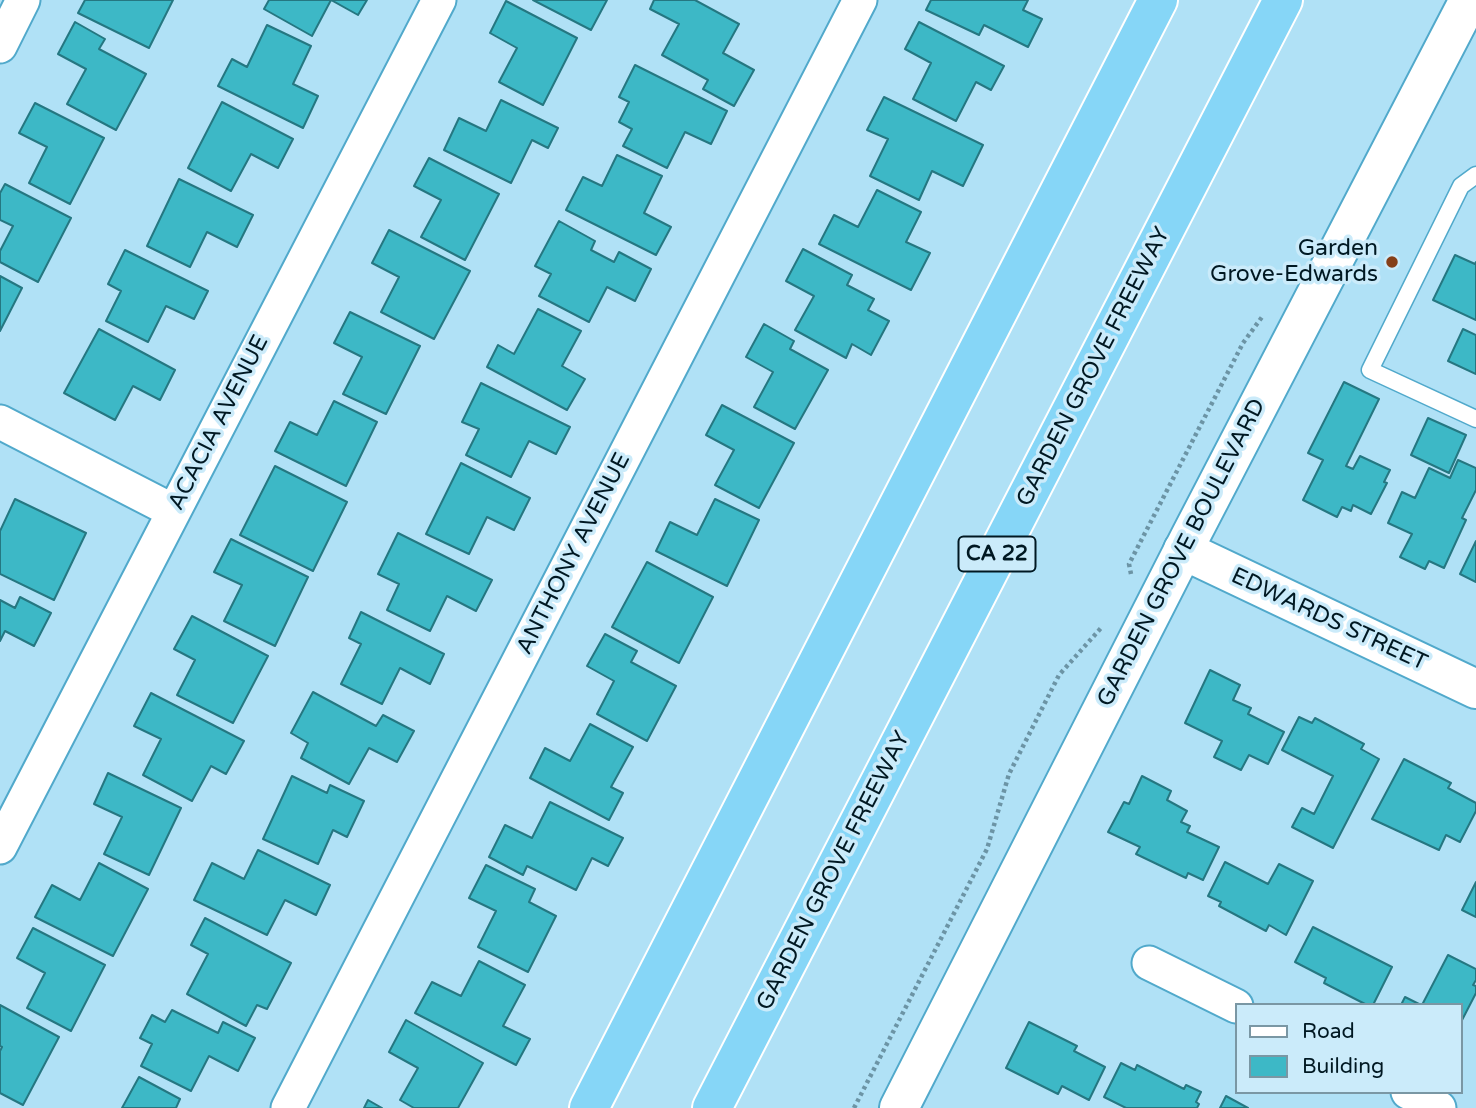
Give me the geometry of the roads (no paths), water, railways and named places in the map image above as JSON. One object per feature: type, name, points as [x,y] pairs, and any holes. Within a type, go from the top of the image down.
[{"type":"highway","points":[[589,1108],[1158,0]]},
{"type":"highway","name":"GARDEN GROVE FREEWAY","points":[[712,1108],[1283,0]]},
{"type":"main road","name":"GARDEN GROVE BOULEVARD","points":[[899,1108],[1183,550],[1469,0]]},
{"type":"main road","name":"EDWARDS STREET","points":[[1183,550],[1476,688]]},
{"type":"street","points":[[0,46],[23,0]]},
{"type":"street","name":"ACACIA AVENUE","points":[[0,847],[439,0]]},
{"type":"street","name":"ANTHONY AVENUE","points":[[288,1108],[849,4]]},
{"type":"street","points":[[0,422],[173,511]]},
{"type":"street","points":[[1149,962],[1234,1005]]},
{"type":"street","points":[[1412,1094],[1439,1108]]},
{"type":"lane","points":[[1476,175],[1461,186],[1370,370],[1476,419]]},
{"type":"place","name":"Garden Grove-Edwards","points":[[1392,262]]}]
